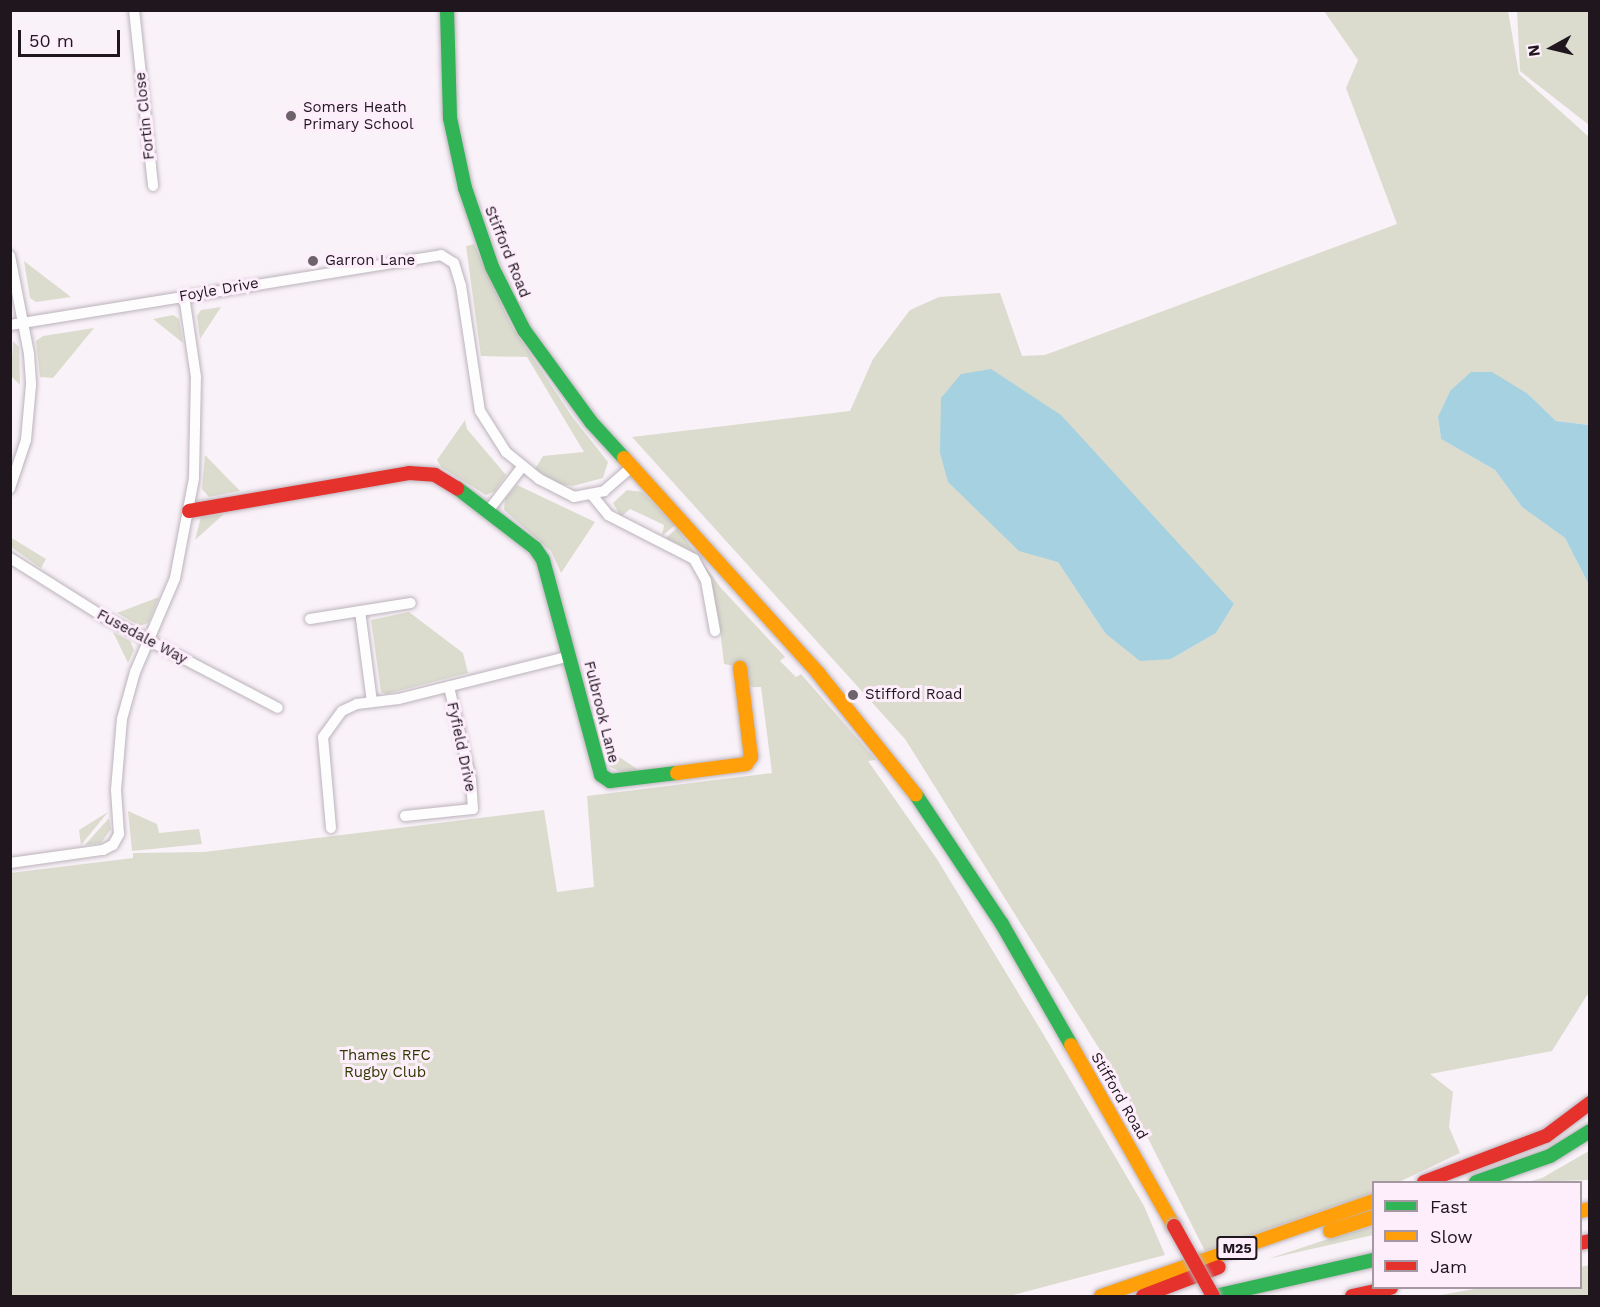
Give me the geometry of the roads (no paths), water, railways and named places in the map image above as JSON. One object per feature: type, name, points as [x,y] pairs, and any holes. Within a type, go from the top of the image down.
[{"type":"main road","name":"Stifford Road","points":[[447,10],[448,92],[455,145],[477,228],[492,267],[546,363],[632,467],[818,673],[907,782],[990,905],[1214,1296]]},
{"type":"main road","name":"Fulbrook Lane","points":[[189,511],[422,473],[452,483],[488,511],[543,560],[570,656],[595,762],[600,775],[620,782],[746,764],[751,758],[740,668]]},
{"type":"main road","points":[[1427,1181],[1546,1136],[1590,1103]]},
{"type":"main road","points":[[1479,1181],[1550,1156],[1590,1131]]},
{"type":"main road","name":"M25","points":[[1101,1296],[1372,1203]]},
{"type":"main road","name":"M25","points":[[1143,1296],[1372,1218]]},
{"type":"main road","points":[[1214,1296],[1372,1260]]},
{"type":"main road","points":[[1352,1296],[1382,1289]]},
{"type":"street","name":"Fortin Close","points":[[134,10],[153,186]]},
{"type":"street","name":"Foyle Drive","points":[[10,325],[428,255],[441,255],[454,263],[461,286],[480,411],[496,441],[522,467]]},
{"type":"street","points":[[10,256],[24,322],[31,385],[29,418],[10,489]]},
{"type":"street","points":[[10,863],[103,850],[116,842],[117,747],[122,719],[149,641],[175,578],[189,511],[198,416],[184,296]]},
{"type":"street","points":[[488,511],[522,467],[568,494],[592,495],[609,488],[632,467]]},
{"type":"street","points":[[592,495],[608,515],[694,559],[706,581],[715,631]]},
{"type":"street","name":"Fusedale Way","points":[[10,558],[61,592],[278,708]]},
{"type":"street","points":[[310,619],[411,603]]},
{"type":"street","points":[[360,611],[372,702]]},
{"type":"street","name":"Fyfield Drive","points":[[331,828],[323,737],[342,711],[570,656]]},
{"type":"street","name":"Fyfield Drive","points":[[405,816],[473,809],[471,780],[449,687]]},
{"type":"water","points":[[991,369],[1061,415],[1234,604],[1216,633],[1171,659],[1140,661],[1105,633],[1058,562],[1019,551],[948,482],[940,453],[941,398],[961,374]]},
{"type":"water","points":[[1471,372],[1492,372],[1528,394],[1556,421],[1589,425],[1589,585],[1565,538],[1522,507],[1495,470],[1441,439],[1438,417],[1450,391]]},
{"type":"place","name":"Somers Heath Primary School","points":[[291,116]]},
{"type":"place","name":"Garron Lane","points":[[313,261]]},
{"type":"place","name":"Stifford Road","points":[[853,695]]},
{"type":"park label","name":"Thames RFC Rugby Club","points":[[385,1064]]}]
